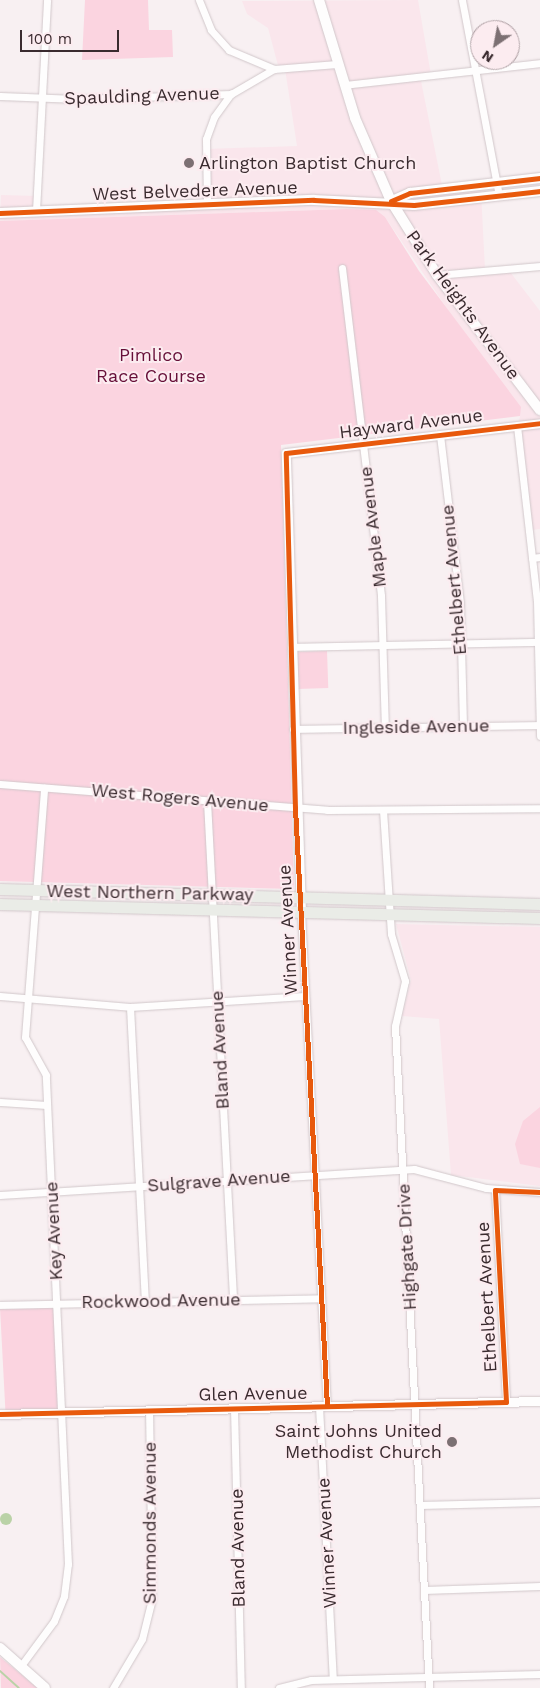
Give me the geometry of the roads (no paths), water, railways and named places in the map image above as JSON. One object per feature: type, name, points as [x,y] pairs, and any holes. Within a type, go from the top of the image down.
[{"type":"main road","name":"Park Heights Avenue","points":[[319,0],[344,85],[391,201],[437,275],[540,410]]},
{"type":"main road","name":"West Belvedere Avenue","points":[[391,201],[410,193],[540,178]]},
{"type":"main road","name":"West Belvedere Avenue","points":[[0,213],[207,204],[391,201],[414,205],[540,191]]},
{"type":"main road","name":"West Northern Parkway","points":[[0,889],[540,904]]},
{"type":"main road","name":"West Northern Parkway","points":[[0,904],[540,918]]},
{"type":"main road","points":[[0,1648],[45,1688]]},
{"type":"street","points":[[36,211],[47,0]]},
{"type":"street","points":[[199,0],[211,30],[229,50],[274,69]]},
{"type":"street","points":[[462,0],[499,195]]},
{"type":"street","name":"Spaulding Avenue","points":[[0,96],[42,98],[231,94],[274,69],[337,64]]},
{"type":"street","points":[[344,85],[540,64]]},
{"type":"street","points":[[207,204],[206,139],[214,117],[231,94]]},
{"type":"street","points":[[437,275],[540,266]]},
{"type":"street","name":"Maple Avenue","points":[[342,268],[363,444],[383,644],[385,727]]},
{"type":"street","name":"Hayward Avenue","points":[[286,453],[540,423]]},
{"type":"street","points":[[517,426],[536,558],[540,736]]},
{"type":"street","name":"Ethelbert Avenue","points":[[440,435],[461,644],[463,726]]},
{"type":"street","name":"Winner Avenue","points":[[286,453],[295,808],[321,1298],[333,1679]]},
{"type":"street","points":[[291,647],[539,642]]},
{"type":"street","name":"Ingleside Avenue","points":[[293,729],[540,725]]},
{"type":"street","name":"West Rogers Avenue","points":[[0,784],[295,808],[383,810],[540,808]]},
{"type":"street","name":"Key Avenue","points":[[20,1667],[47,1635],[66,1585],[64,1412],[45,1071],[26,1041],[44,788]]},
{"type":"street","name":"Bland Avenue","points":[[207,801],[233,1300]]},
{"type":"street","name":"Highgate Drive","points":[[383,810],[389,914],[405,974],[395,1026],[429,1688]]},
{"type":"street","points":[[0,996],[130,1007],[305,996]]},
{"type":"street","points":[[130,1007],[145,1302]]},
{"type":"street","points":[[0,1102],[47,1105]]},
{"type":"street","name":"Sulgrave Avenue","points":[[0,1194],[51,1193],[227,1179],[403,1170],[423,1171],[495,1190],[540,1192]]},
{"type":"street","name":"Ethelbert Avenue","points":[[495,1190],[506,1402]]},
{"type":"street","name":"Rockwood Avenue","points":[[0,1305],[321,1298]]},
{"type":"street","name":"Glen Avenue","points":[[0,1414],[415,1403],[540,1402]]},
{"type":"street","name":"Bland Avenue","points":[[234,1408],[241,1688]]},
{"type":"street","name":"Simmonds Avenue","points":[[113,1688],[142,1639],[152,1598],[150,1410]]},
{"type":"street","points":[[420,1505],[540,1502]]},
{"type":"street","points":[[424,1590],[540,1586]]},
{"type":"street","points":[[279,1688],[301,1681],[333,1679],[540,1674]]},
{"type":"waterway","points":[[0,1671],[19,1688]]},
{"type":"place","name":"Arlington Baptist Church","points":[[189,163]]},
{"type":"place","name":"Saint Johns United Methodist Church","points":[[452,1442]]},
{"type":"park label","name":"Pimlico Race Course","points":[[151,366]]}]
